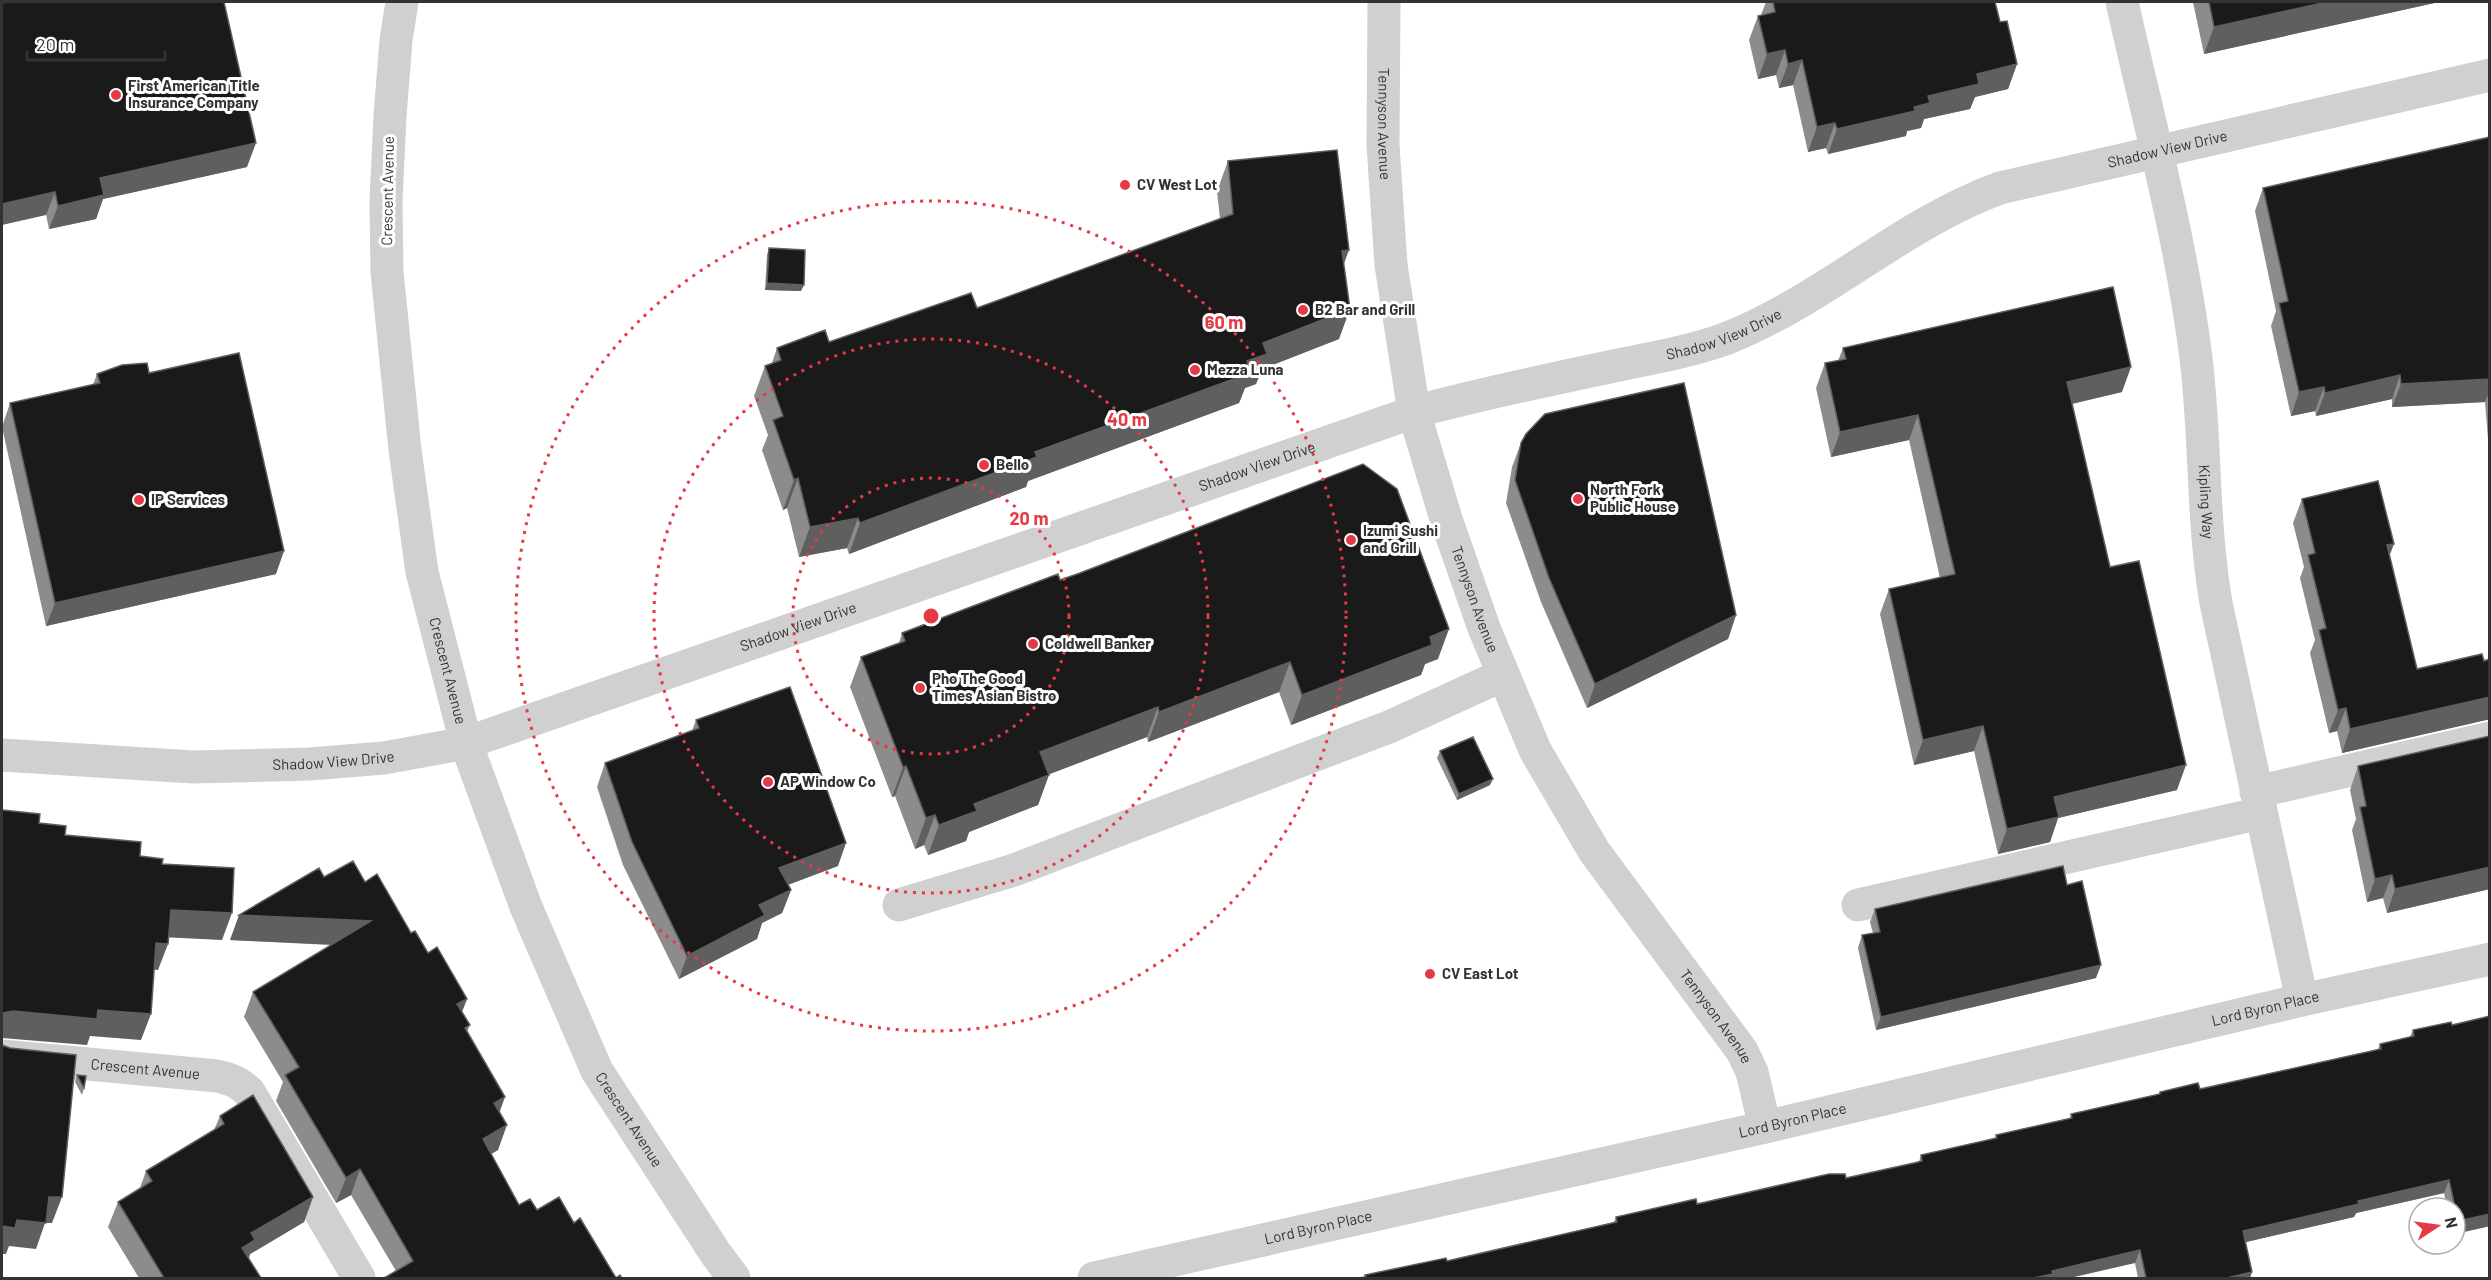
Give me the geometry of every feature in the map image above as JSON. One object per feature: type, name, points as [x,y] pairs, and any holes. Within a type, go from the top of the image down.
[{"type":"street","name":"Crescent Avenue","points":[[402,2],[396,40],[386,201],[389,304],[405,450],[422,572],[466,743],[526,907],[597,1071],[734,1278]]},
{"type":"street","name":"Tennyson Avenue","points":[[1384,2],[1383,145],[1391,265],[1414,412],[1446,519],[1484,628],[1535,750],[1594,851],[1748,1062],[1765,1127]]},
{"type":"street","name":"Kipling Way","points":[[2122,2],[2177,246],[2196,357],[2202,415],[2211,578],[2302,1000]]},
{"type":"street","name":"Shadow View Drive","points":[[2,755],[192,767],[310,764],[384,758],[466,743],[1414,412],[1687,350],[1724,339],[1794,306],[1917,228],[1974,198],[2028,181],[2490,75]]},
{"type":"street","points":[[899,905],[1014,870],[1389,727],[1503,675]]},
{"type":"street","points":[[1858,904],[2258,802],[2490,738]]},
{"type":"street","name":"Lord Byron Place","points":[[1094,1278],[1765,1127],[2302,1000],[2490,959]]},
{"type":"street","name":"Crescent Avenue","points":[[2,1056],[217,1076],[241,1084],[249,1092],[359,1278]]},
{"type":"building","name":"First American Title Insurance Company","points":[[224,2],[256,143],[100,178],[104,195],[58,206],[55,192],[2,204],[2,3]]},
{"type":"building","points":[[1773,2],[1995,2],[2000,22],[2007,21],[2017,64],[1977,74],[1979,84],[1928,96],[1930,103],[1914,107],[1915,111],[1837,129],[1835,123],[1817,127],[1802,60],[1788,64],[1785,50],[1767,54],[1758,16],[1775,12]]},
{"type":"building","points":[[2209,2],[2327,2],[2214,27]]},
{"type":"building","points":[[2490,137],[2490,379],[2401,384],[2400,375],[2325,393],[2324,387],[2299,392],[2279,303],[2288,301],[2263,188]]},
{"type":"building","points":[[1337,150],[1349,250],[1342,251],[1350,309],[1263,343],[1267,354],[1247,361],[1250,373],[1035,452],[1037,457],[860,523],[858,518],[810,527],[798,478],[794,480],[773,420],[783,416],[765,366],[781,360],[777,348],[825,330],[829,342],[971,293],[977,308],[1233,214],[1228,161]]},
{"type":"building","points":[[769,248],[805,250],[804,285],[767,283]]},
{"type":"building","points":[[2113,287],[2131,367],[2067,382],[2110,567],[2139,561],[2186,765],[2054,797],[2059,817],[2007,829],[1983,726],[1923,740],[1889,589],[1955,574],[1918,415],[1840,432],[1825,363],[1846,359],[1843,348]]},
{"type":"building","name":"IP Services","points":[[239,353],[284,551],[55,603],[10,403],[100,383],[97,374],[122,365],[147,363],[149,373]]},
{"type":"building","points":[[1684,383],[1736,615],[1595,684],[1549,578],[1515,480],[1521,443],[1526,434],[1545,414]]},
{"type":"building","points":[[1363,464],[1397,489],[1449,629],[1430,637],[1432,645],[1302,695],[1290,662],[1159,712],[1158,707],[1040,752],[1049,775],[974,804],[977,811],[939,825],[935,815],[926,818],[906,766],[903,767],[861,657],[905,641],[902,633],[1058,574],[1060,580],[1080,573]]},
{"type":"building","points":[[2378,481],[2394,544],[2387,545],[2417,669],[2482,654],[2484,661],[2490,659],[2490,697],[2350,729],[2346,708],[2338,710],[2319,630],[2326,628],[2308,555],[2315,553],[2302,499]]},
{"type":"building","points":[[790,687],[846,843],[779,868],[791,890],[759,905],[765,915],[687,956],[632,842],[605,763],[699,728],[696,720]]},
{"type":"building","points":[[2490,736],[2490,867],[2395,889],[2392,875],[2375,879],[2360,807],[2366,806],[2358,766]]},
{"type":"building","points":[[1473,737],[1493,779],[1459,794],[1440,751]]},
{"type":"building","points":[[2,810],[40,814],[39,823],[66,826],[65,835],[141,842],[140,856],[163,859],[162,864],[234,868],[232,913],[171,910],[168,944],[156,943],[151,1014],[98,1010],[97,1019],[13,1011],[2,1014]]},
{"type":"building","points":[[353,861],[365,882],[377,874],[411,933],[415,931],[428,953],[437,947],[467,999],[457,1004],[470,1025],[465,1028],[505,1097],[494,1103],[507,1125],[483,1139],[519,1205],[530,1199],[537,1210],[559,1197],[574,1223],[580,1218],[616,1278],[384,1278],[413,1261],[360,1169],[346,1178],[285,1075],[299,1067],[253,992],[371,921],[239,915],[319,868],[324,877]]},
{"type":"building","points":[[2063,866],[2067,885],[2082,881],[2101,965],[1881,1017],[1862,935],[1880,932],[1875,909]]},
{"type":"building","points":[[2490,1016],[2490,1214],[2467,1219],[2467,1196],[2453,1196],[2449,1180],[2358,1201],[2359,1204],[2243,1231],[2252,1272],[2227,1278],[2146,1278],[2140,1250],[2052,1271],[2053,1274],[2033,1278],[1358,1278],[1446,1258],[1447,1261],[1617,1222],[1616,1217],[1696,1199],[1697,1204],[1829,1174],[1845,1174],[1846,1178],[1914,1163],[1922,1161],[1921,1155],[2072,1118],[2071,1114],[2198,1083],[2200,1089],[2381,1049],[2380,1044],[2414,1036],[2413,1030],[2451,1022],[2452,1025]]},
{"type":"building","points":[[2,1045],[10,1048],[76,1055],[62,1197],[49,1197],[46,1223],[17,1220],[15,1228],[2,1226]]},
{"type":"building","points":[[77,1075],[86,1076],[84,1088]]},
{"type":"building","points":[[253,1095],[313,1197],[251,1233],[255,1240],[242,1248],[261,1278],[164,1278],[118,1202],[152,1181],[146,1171],[224,1124],[220,1116]]},
{"type":"place","name":"First American Title Insurance Company","points":[[116,95]]},
{"type":"place","name":"CV West Lot","points":[[1125,185]]},
{"type":"place","name":"B2 Bar and Grill","points":[[1303,310]]},
{"type":"place","name":"Mezza Luna","points":[[1195,370]]},
{"type":"place","name":"Bello","points":[[984,465]]},
{"type":"place","name":"North Fork Public House","points":[[1578,499]]},
{"type":"place","name":"IP Services","points":[[139,500]]},
{"type":"place","name":"Izumi Sushi and Grill","points":[[1351,540]]},
{"type":"place","name":"Coldwell Banker","points":[[1033,644]]},
{"type":"place","name":"Pho The Good Times Asian Bistro","points":[[920,688]]},
{"type":"place","name":"AP Window Co","points":[[768,782]]},
{"type":"place","name":"CV East Lot","points":[[1430,974]]}]
